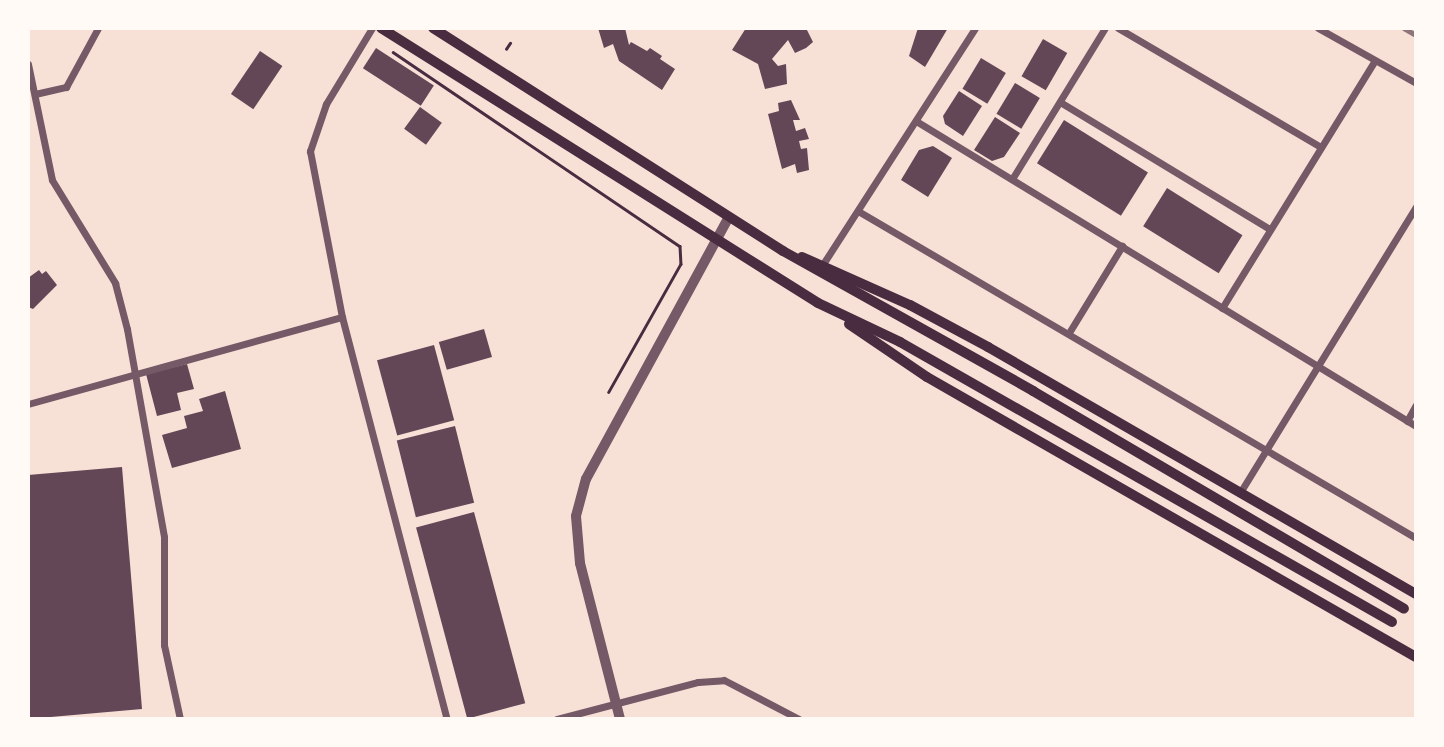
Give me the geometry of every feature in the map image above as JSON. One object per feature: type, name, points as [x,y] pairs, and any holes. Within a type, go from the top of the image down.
[{"type":"main road","points":[[381,28],[818,303],[927,377],[1416,657]]},
{"type":"main road","points":[[433,28],[783,251],[1032,391],[1404,609]]},
{"type":"main road","points":[[783,251],[823,264],[988,347],[1416,594]]},
{"type":"main road","points":[[818,303],[911,349],[1392,622]]},
{"type":"main road","points":[[1402,650],[1416,647]]},
{"type":"street","points":[[35,94],[66,87],[99,28]]},
{"type":"street","points":[[372,28],[326,104],[310,151],[342,317],[447,719]]},
{"type":"street","points":[[823,264],[975,28]]},
{"type":"street","points":[[1012,179],[1105,28]]},
{"type":"street","points":[[1118,28],[1321,148]]},
{"type":"street","points":[[1318,28],[1416,83]]},
{"type":"street","points":[[1222,308],[1375,60]]},
{"type":"street","points":[[28,64],[52,180],[115,283],[164,537],[164,645],[180,719]]},
{"type":"street","points":[[1060,102],[1270,229]]},
{"type":"street","points":[[916,121],[1416,426]]},
{"type":"street","points":[[1241,491],[1416,206]]},
{"type":"street","points":[[858,211],[1070,331],[1416,538]]},
{"type":"street","points":[[620,719],[580,563],[576,516],[586,479],[729,217]]},
{"type":"street","points":[[1070,331],[1122,247]]},
{"type":"street","points":[[28,404],[134,372],[342,317]]},
{"type":"street","points":[[1406,421],[1416,405]]},
{"type":"street","points":[[557,719],[698,682],[724,680],[799,719]]},
{"type":"path","points":[[506,49],[510,43]]},
{"type":"path","points":[[390,50],[680,246],[681,264],[609,392]]},
{"type":"building","points":[[598,28],[625,28],[629,45],[631,42],[647,51],[650,48],[662,56],[660,59],[675,69],[662,90],[619,61],[613,44],[604,48]]},
{"type":"building","points":[[746,28],[806,28],[813,42],[795,53],[788,40],[772,59],[778,66],[786,64],[787,84],[765,89],[758,64],[732,50]]},
{"type":"building","points":[[918,28],[948,28],[925,67],[909,56]]},
{"type":"building","points":[[1043,39],[1067,53],[1046,90],[1022,76]]},
{"type":"building","points":[[376,48],[434,86],[421,106],[363,68]]},
{"type":"building","points":[[260,51],[282,66],[253,109],[231,94]]},
{"type":"building","points":[[981,58],[1006,73],[987,104],[962,89]]},
{"type":"building","points":[[1015,83],[1040,98],[1021,129],[996,114]]},
{"type":"building","points":[[959,91],[982,106],[963,136],[945,124],[943,116]]},
{"type":"building","points":[[791,100],[800,120],[793,120],[796,131],[805,128],[809,139],[799,141],[801,149],[807,148],[809,170],[797,173],[795,164],[782,169],[768,114],[779,111],[778,103]]},
{"type":"building","points":[[420,107],[442,123],[426,145],[404,129]]},
{"type":"building","points":[[995,117],[1020,133],[1004,157],[992,161],[974,150]]},
{"type":"building","points":[[1064,120],[1148,172],[1121,216],[1037,163]]},
{"type":"building","points":[[933,146],[952,158],[928,197],[901,180],[919,150]]},
{"type":"building","points":[[1167,188],[1242,235],[1219,273],[1143,226]]},
{"type":"building","points":[[39,270],[42,274],[46,271],[57,285],[33,309],[28,307],[28,278]]},
{"type":"building","points":[[484,329],[492,357],[447,370],[439,342]]},
{"type":"building","points":[[434,345],[454,420],[397,436],[377,360]]},
{"type":"building","points":[[187,364],[194,389],[177,393],[181,410],[157,416],[146,374]]},
{"type":"building","points":[[225,391],[241,449],[172,468],[162,435],[187,428],[184,416],[203,411],[199,399]]},
{"type":"building","points":[[455,426],[474,503],[416,517],[397,441]]},
{"type":"building","points":[[122,467],[142,709],[28,719],[28,475]]},
{"type":"building","points":[[474,512],[525,703],[467,719],[416,528]]},
{"type":"railway","points":[[1404,28],[1416,35]]}]
